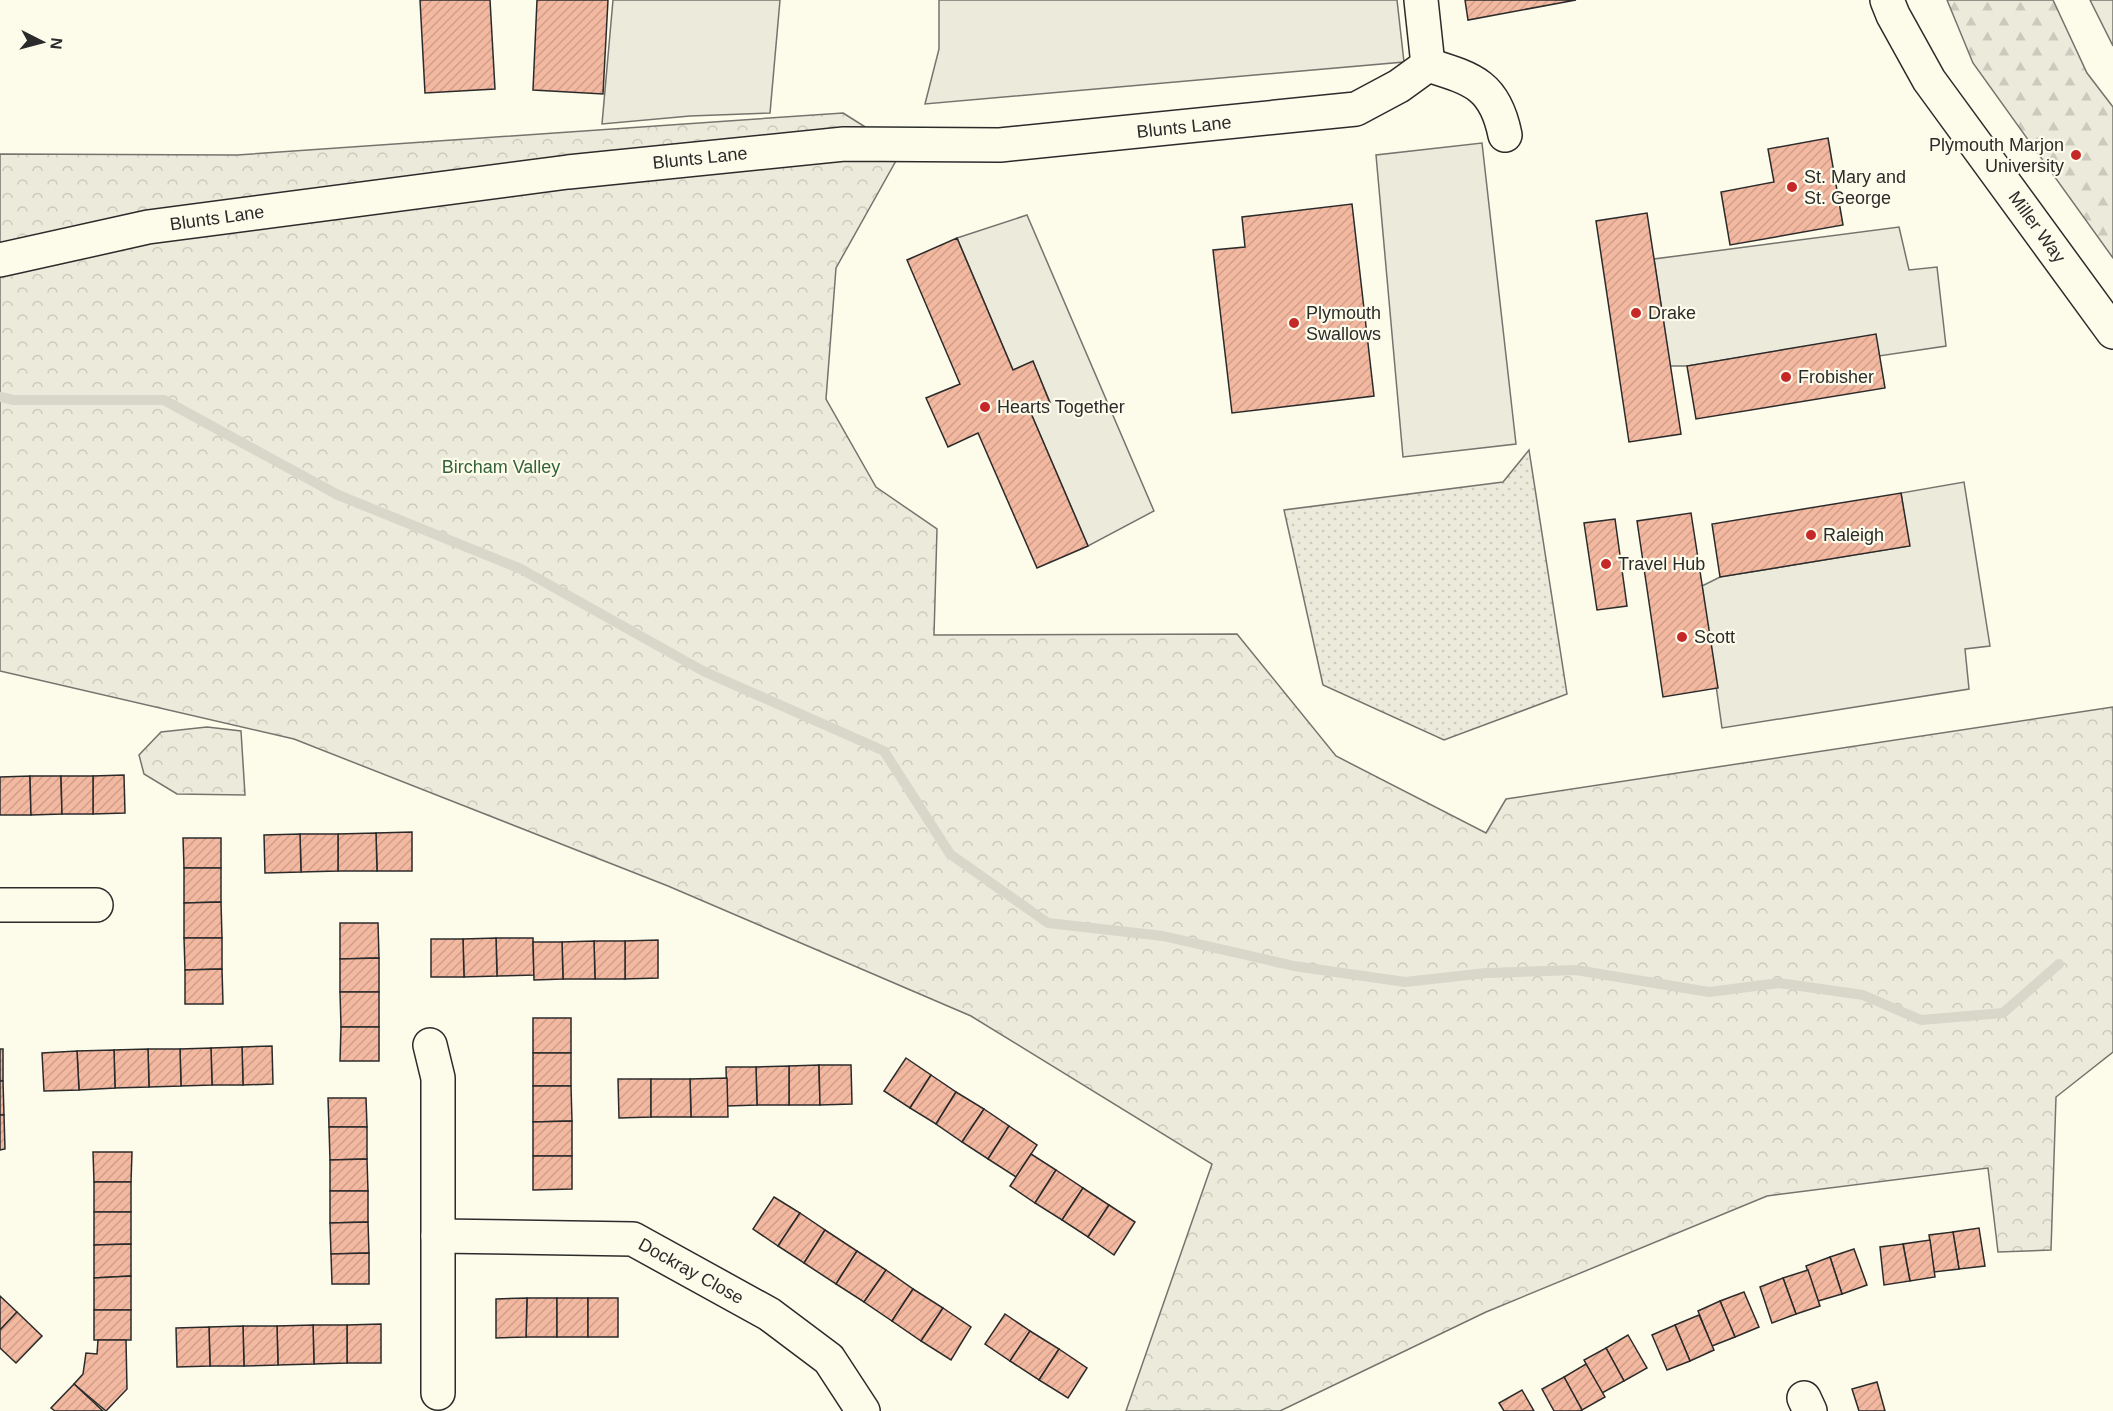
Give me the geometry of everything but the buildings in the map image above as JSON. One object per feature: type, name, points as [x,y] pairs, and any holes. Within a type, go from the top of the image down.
[{"type":"street","points":[[1421,0],[1428,65],[1466,77],[1485,88],[1496,103],[1505,135]]},
{"type":"street","name":"Miller Way","points":[[1887,0],[1929,80],[2113,332]]},
{"type":"street","name":"Blunts Lane","points":[[0,260],[148,227],[568,172],[773,149],[844,144],[1000,146],[1356,109],[1399,86],[1428,65]]},
{"type":"street","points":[[0,905],[96,905]]},
{"type":"street","points":[[430,1045],[438,1078],[438,1393]]},
{"type":"street","name":"Dockray Close","points":[[438,1236],[633,1239],[777,1320],[829,1359],[863,1411]]},
{"type":"green space","name":"Plymouth Marjon University","points":[[1947,0],[2053,0],[2087,73],[2113,107],[2113,258],[1973,63]]},
{"type":"green space","points":[[2090,0],[2113,0],[2113,46]]},
{"type":"green space","name":"Bircham Valley","points":[[843,113],[902,150],[836,268],[826,399],[876,487],[937,529],[934,635],[1237,634],[1336,756],[1486,833],[1506,799],[2113,707],[2113,1052],[2056,1097],[2051,1250],[1998,1252],[1988,1168],[1767,1196],[1486,1312],[1280,1411],[1126,1411],[1212,1164],[971,1016],[668,886],[294,739],[0,671],[0,154],[237,155]]},
{"type":"green space","points":[[1529,450],[1567,694],[1444,740],[1323,685],[1284,510],[1503,482]]},
{"type":"green space","points":[[207,727],[241,731],[245,795],[177,794],[144,774],[139,755],[161,732]]},
{"type":"shaded area","points":[[613,0],[780,0],[770,113],[690,116],[602,124]]},
{"type":"shaded area","points":[[939,0],[1397,0],[1404,62],[925,104],[939,49]]},
{"type":"shaded area","points":[[1482,143],[1516,444],[1403,457],[1376,155]]},
{"type":"shaded area","points":[[1027,215],[1154,511],[1088,546],[1030,411],[1050,402],[1033,362],[1013,370],[957,238]]},
{"type":"shaded area","points":[[1899,227],[1909,270],[1937,267],[1946,346],[1879,356],[1875,335],[1687,366],[1670,366],[1654,259]]},
{"type":"shaded area","points":[[1964,482],[1990,646],[1965,649],[1969,689],[1722,728],[1702,586],[1720,577],[1909,546],[1901,493]]},
{"type":"waterway","points":[[0,397],[14,400],[164,400],[338,495],[521,569],[703,671],[884,751],[950,854],[1048,923],[1163,936],[1294,966],[1405,982],[1486,973],[1576,970],[1709,992],[1779,983],[1863,995],[1921,1020],[2003,1013],[2059,964]]},
{"type":"place","name":"Plymouth Marjon University","points":[[2076,155]]},
{"type":"place","name":"St. Mary and St. George","points":[[1792,187]]},
{"type":"place","name":"Drake","points":[[1636,313]]},
{"type":"place","name":"Plymouth Swallows","points":[[1294,323]]},
{"type":"place","name":"Frobisher","points":[[1786,377]]},
{"type":"place","name":"Hearts Together","points":[[985,407]]},
{"type":"place","name":"Raleigh","points":[[1811,535]]},
{"type":"place","name":"Travel Hub","points":[[1606,564]]},
{"type":"place","name":"Scott","points":[[1682,637]]}]
